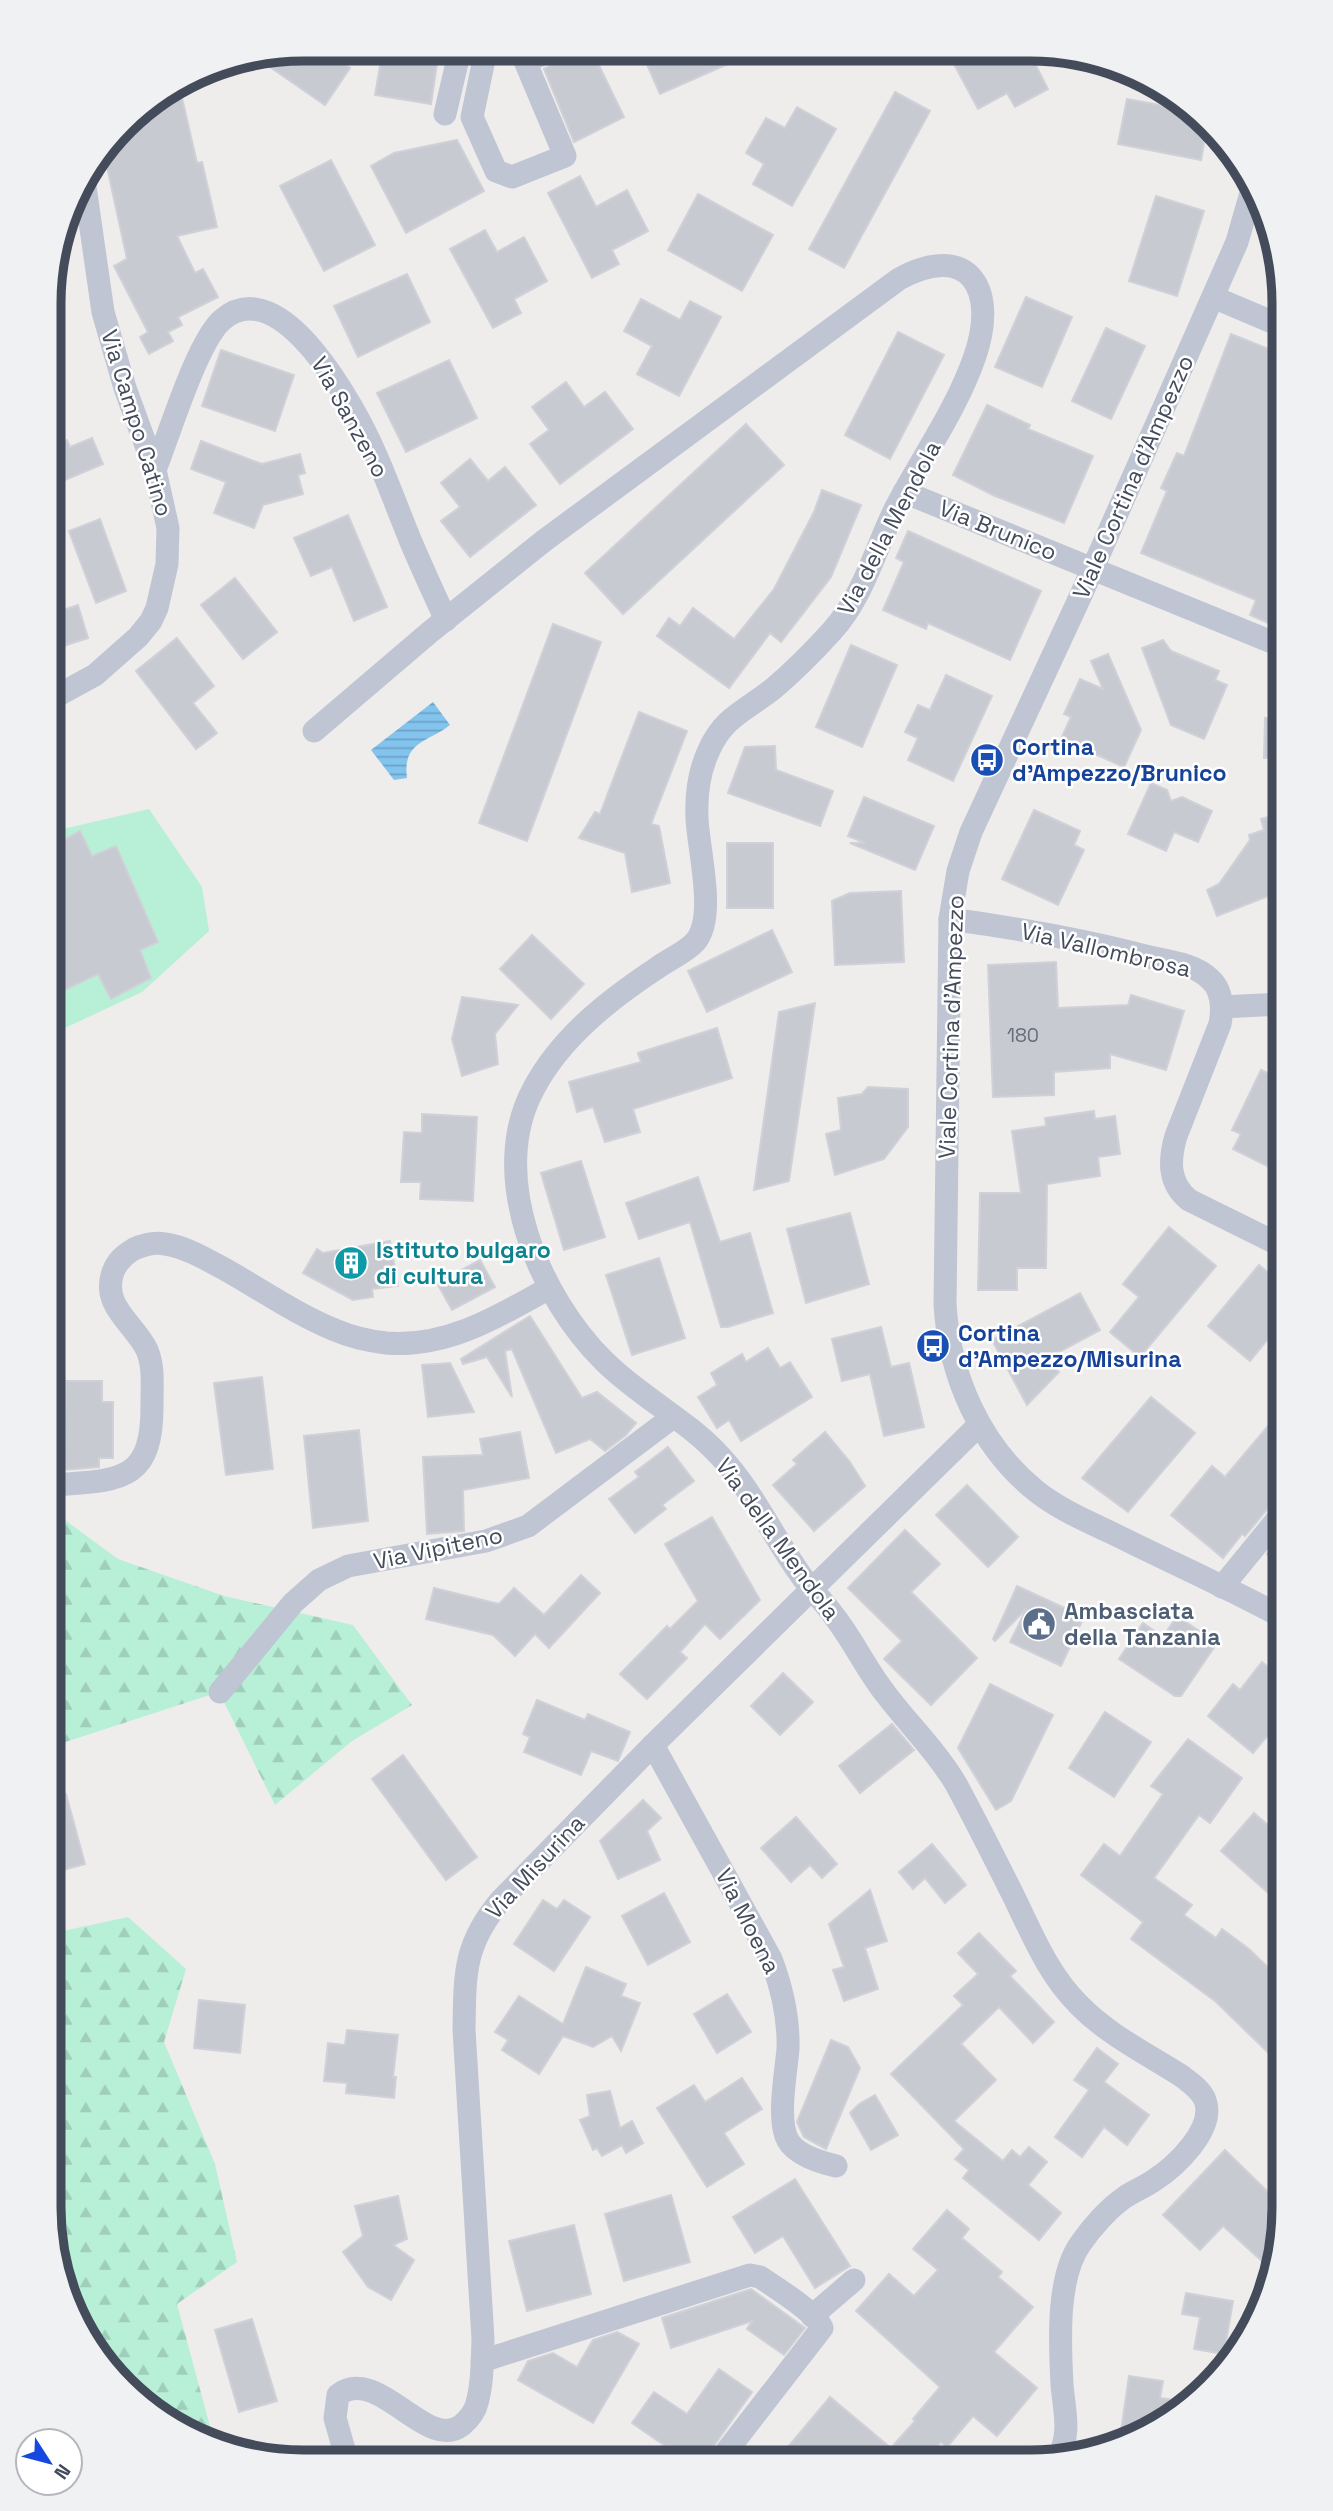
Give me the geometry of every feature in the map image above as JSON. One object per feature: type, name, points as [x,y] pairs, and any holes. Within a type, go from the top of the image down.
[{"type":"street","points":[[445,114],[457,61]]},
{"type":"street","points":[[484,61],[472,122],[496,171],[512,177],[565,156],[525,61]]},
{"type":"street","name":"Via Campo Catino","points":[[61,694],[106,666],[138,637],[151,621],[162,593],[169,545],[168,528],[155,470],[125,388],[103,312],[87,197]]},
{"type":"street","name":"Viale Cortina d'Ampezzo","points":[[1249,201],[1237,242],[1093,569],[971,832],[958,871],[950,919],[945,1304],[947,1332],[960,1380],[979,1424],[1015,1470],[1047,1499],[1072,1514],[1271,1612]]},
{"type":"street","name":"Via della Mendola","points":[[314,731],[446,620],[601,498],[898,279],[941,264],[957,267],[974,280],[980,289],[984,324],[979,346],[960,395],[904,492],[881,537],[859,591],[845,615],[785,678],[724,724],[708,751],[697,798],[697,827],[706,917],[699,937],[692,945],[653,970],[598,1012],[561,1049],[532,1090],[521,1124],[517,1180],[524,1225],[550,1288],[577,1331],[603,1360],[645,1397],[709,1445],[746,1487],[799,1573],[836,1618],[884,1692],[937,1753],[1013,1894],[1035,1944],[1060,1984],[1081,2008],[1096,2020],[1194,2085],[1207,2104],[1203,2127],[1184,2154],[1155,2180],[1120,2200],[1082,2241],[1073,2256],[1067,2272],[1062,2326],[1066,2433],[1062,2447]]},
{"type":"street","points":[[1213,297],[1272,322]]},
{"type":"street","name":"Via Sanzeno","points":[[155,470],[214,329],[229,314],[239,309],[254,308],[270,313],[300,336],[321,361],[348,404],[374,451],[446,620]]},
{"type":"street","name":"Via Brunico","points":[[904,492],[1272,642]]},
{"type":"street","name":"Via Vallombrosa","points":[[950,919],[1078,939],[1189,967],[1210,979],[1217,989],[1222,1007]]},
{"type":"street","points":[[1272,1005],[1222,1007],[1218,1030],[1173,1146],[1171,1167],[1173,1180],[1189,1200],[1272,1241]]},
{"type":"street","points":[[61,1484],[123,1476],[143,1459],[148,1446],[152,1413],[151,1362],[143,1342],[112,1301],[110,1285],[115,1267],[122,1258],[139,1247],[165,1244],[198,1255],[335,1330],[387,1343],[438,1340],[491,1320],[550,1288]]},
{"type":"street","name":"Via Vipiteno","points":[[220,1692],[293,1603],[319,1580],[348,1566],[486,1541],[528,1526],[673,1417]]},
{"type":"street","name":"Via Misurina","points":[[344,2450],[335,2418],[335,2406],[338,2395],[346,2389],[357,2388],[398,2404],[431,2428],[441,2432],[460,2427],[473,2413],[479,2392],[483,2339],[464,2031],[465,1979],[469,1955],[483,1922],[501,1900],[653,1745],[979,1424]]},
{"type":"street","points":[[1222,1587],[1271,1526]]},
{"type":"street","name":"Via Moena","points":[[653,1745],[765,1947],[778,1977],[784,1997],[788,2030],[783,2119],[786,2136],[802,2152],[823,2163],[836,2166]]},
{"type":"street","points":[[482,2361],[750,2275],[760,2277],[821,2324],[821,2332],[728,2450]]},
{"type":"street","points":[[812,2316],[854,2280]]},
{"type":"green space","points":[[149,809],[202,887],[209,931],[142,992],[61,1030],[61,830]]},
{"type":"green space","points":[[61,1517],[118,1559],[224,1596],[353,1625],[412,1705],[352,1741],[275,1805],[219,1692],[61,1743]]},
{"type":"green space","points":[[128,1917],[186,1969],[164,2042],[215,2164],[237,2262],[177,2304],[211,2431],[169,2409],[144,2390],[121,2367],[86,2315],[74,2285],[66,2255],[61,2208],[61,1931]]},
{"type":"water","points":[[433,702],[450,725],[413,749],[407,766],[407,778],[394,780],[371,750]]},
{"type":"building","points":[[340,61],[350,68],[325,105],[266,64]]},
{"type":"building","points":[[381,61],[437,61],[431,104],[375,95]]},
{"type":"building","points":[[559,61],[597,61],[624,117],[574,142],[544,69]]},
{"type":"building","points":[[645,61],[735,61],[660,94]]},
{"type":"building","points":[[952,61],[1034,61],[1048,89],[1015,107],[1007,93],[978,109]]},
{"type":"building","points":[[895,92],[930,111],[844,268],[809,249]]},
{"type":"building","points":[[182,98],[197,163],[202,162],[217,227],[177,236],[195,273],[203,269],[218,297],[178,317],[182,325],[168,332],[173,341],[149,354],[140,337],[148,332],[114,266],[127,259],[106,163],[144,121],[173,100]]},
{"type":"building","points":[[1127,99],[1171,107],[1205,137],[1201,160],[1118,144]]},
{"type":"building","points":[[797,107],[836,129],[792,206],[753,184],[764,164],[746,153],[766,118],[785,128]]},
{"type":"building","points":[[457,140],[484,191],[406,233],[371,166],[394,153]]},
{"type":"building","points":[[331,160],[375,245],[324,271],[280,186]]},
{"type":"building","points":[[580,176],[596,207],[627,190],[648,231],[612,250],[619,264],[592,278],[548,193]]},
{"type":"building","points":[[698,194],[773,235],[742,291],[668,250]]},
{"type":"building","points":[[1156,196],[1204,211],[1177,296],[1129,281]]},
{"type":"building","points":[[485,230],[497,252],[524,237],[547,281],[514,299],[521,313],[493,328],[450,249]]},
{"type":"building","points":[[407,274],[430,322],[358,357],[334,306]]},
{"type":"building","points":[[1026,297],[1072,317],[1042,387],[995,367]]},
{"type":"building","points":[[641,299],[680,320],[690,301],[721,317],[679,396],[637,374],[652,346],[624,331]]},
{"type":"building","points":[[1106,328],[1145,346],[1111,419],[1072,401]]},
{"type":"building","points":[[898,332],[944,355],[890,459],[845,435]]},
{"type":"building","points":[[1231,334],[1272,350],[1272,625],[1250,615],[1256,600],[1141,553],[1167,491],[1161,488],[1177,453],[1184,456]]},
{"type":"building","points":[[221,350],[294,375],[275,431],[202,406]]},
{"type":"building","points":[[449,360],[477,418],[406,452],[377,393]]},
{"type":"building","points":[[566,382],[584,407],[605,392],[633,429],[560,484],[530,444],[549,430],[532,407]]},
{"type":"building","points":[[987,405],[1030,425],[1028,429],[1093,456],[1064,523],[995,496],[953,475]]},
{"type":"building","points":[[746,424],[784,465],[623,614],[585,573]]},
{"type":"building","points":[[92,438],[103,464],[61,482],[61,443],[67,440],[70,447]]},
{"type":"building","points":[[201,441],[262,464],[300,454],[305,473],[298,475],[303,494],[263,505],[254,528],[214,513],[226,482],[191,469]]},
{"type":"building","points":[[470,459],[488,481],[505,467],[536,505],[470,557],[441,521],[460,507],[441,483]]},
{"type":"building","points":[[822,490],[861,505],[831,577],[781,642],[770,633],[729,688],[657,636],[669,618],[680,626],[693,608],[734,639],[774,589],[814,512]]},
{"type":"building","points":[[348,515],[387,607],[354,621],[332,567],[311,576],[294,538]]},
{"type":"building","points":[[100,519],[126,591],[96,603],[69,531]]},
{"type":"building","points":[[908,531],[1041,591],[1010,660],[928,623],[926,629],[883,610],[904,562],[896,558]]},
{"type":"building","points":[[235,578],[277,632],[243,659],[201,605]]},
{"type":"building","points":[[78,605],[88,638],[61,647],[61,611]]},
{"type":"building","points":[[553,624],[601,642],[527,841],[479,823]]},
{"type":"building","points":[[177,638],[214,686],[193,703],[217,733],[196,749],[136,671]]},
{"type":"building","points":[[1163,640],[1171,651],[1219,671],[1215,680],[1227,685],[1204,739],[1171,725],[1142,648]]},
{"type":"building","points":[[851,645],[897,665],[862,747],[816,727]]},
{"type":"building","points":[[1108,654],[1141,730],[1124,767],[1061,739],[1071,717],[1064,714],[1080,679],[1103,689],[1091,661]]},
{"type":"building","points":[[946,675],[992,696],[953,781],[908,760],[918,738],[905,732],[918,705],[930,710]]},
{"type":"building","points":[[639,712],[687,731],[651,824],[659,826],[670,883],[632,892],[625,853],[579,838],[595,812],[600,814]]},
{"type":"building","points":[[1265,718],[1272,718],[1272,758],[1264,758]]},
{"type":"building","points":[[775,746],[776,770],[833,791],[820,826],[728,793],[745,747]]},
{"type":"building","points":[[1151,783],[1167,790],[1171,801],[1182,797],[1212,811],[1198,842],[1174,832],[1166,851],[1128,834]]},
{"type":"building","points":[[864,797],[934,826],[915,870],[850,843],[865,843],[848,836]]},
{"type":"building","points":[[1034,810],[1080,831],[1074,845],[1084,850],[1058,905],[1002,879]]},
{"type":"building","points":[[1272,816],[1272,895],[1217,916],[1207,890],[1219,884],[1250,840],[1249,835],[1264,830],[1261,819]]},
{"type":"building","points":[[80,831],[92,856],[116,846],[158,942],[140,950],[151,978],[111,999],[98,974],[61,992],[61,841]]},
{"type":"building","points":[[727,843],[773,843],[773,908],[727,908]]},
{"type":"building","points":[[901,891],[904,962],[835,965],[832,901],[850,893]]},
{"type":"building","points":[[772,930],[792,972],[707,1012],[688,971]]},
{"type":"building","points":[[532,935],[584,984],[551,1019],[500,969]]},
{"type":"building","points":[[1056,962],[1058,1008],[1128,1005],[1131,995],[1184,1011],[1166,1070],[1110,1054],[1110,1068],[1054,1072],[1054,1095],[993,1097],[988,965]]},
{"type":"building","points":[[462,997],[518,1005],[495,1034],[498,1064],[462,1076],[452,1039]]},
{"type":"building","points":[[815,1003],[789,1181],[754,1190],[779,1012]]},
{"type":"building","points":[[717,1028],[732,1078],[633,1109],[640,1132],[605,1142],[593,1107],[577,1112],[569,1082],[641,1062],[638,1053]]},
{"type":"building","points":[[1261,1070],[1272,1075],[1272,1168],[1233,1149],[1241,1134],[1232,1130]]},
{"type":"building","points":[[868,1087],[908,1089],[908,1127],[884,1159],[835,1175],[826,1134],[841,1130],[838,1098],[862,1094]]},
{"type":"building","points":[[1094,1111],[1095,1119],[1115,1116],[1120,1154],[1098,1157],[1100,1176],[1047,1184],[1046,1268],[1017,1268],[1017,1290],[978,1290],[980,1193],[1021,1193],[1012,1131],[1046,1126],[1045,1118]]},
{"type":"building","points":[[422,1114],[477,1117],[473,1201],[420,1199],[421,1182],[401,1182],[404,1132],[422,1133]]},
{"type":"building","points":[[581,1161],[605,1237],[564,1250],[541,1173]]},
{"type":"building","points":[[698,1177],[720,1242],[750,1233],[773,1313],[721,1327],[690,1222],[639,1239],[626,1203]]},
{"type":"building","points":[[850,1213],[869,1284],[806,1303],[787,1229]]},
{"type":"building","points":[[1169,1227],[1216,1266],[1140,1357],[1110,1332],[1139,1297],[1123,1284]]},
{"type":"building","name":"Istituto bulgaro di cultura","points":[[390,1241],[398,1286],[372,1289],[373,1297],[353,1300],[303,1273],[317,1249],[323,1253]]},
{"type":"building","points":[[659,1258],[685,1338],[632,1355],[606,1275]]},
{"type":"building","points":[[480,1260],[495,1287],[452,1310],[437,1283]]},
{"type":"building","points":[[1259,1265],[1271,1275],[1271,1334],[1250,1361],[1208,1326]]},
{"type":"building","points":[[1080,1293],[1100,1330],[1046,1359],[1059,1372],[1027,1405],[992,1340]]},
{"type":"building","points":[[530,1316],[582,1398],[597,1392],[636,1423],[626,1435],[605,1451],[590,1439],[556,1453],[512,1349],[505,1351],[512,1397],[487,1357],[463,1364],[461,1359]]},
{"type":"building","points":[[881,1327],[891,1367],[909,1363],[924,1427],[884,1436],[870,1374],[842,1381],[832,1339]]},
{"type":"building","points":[[768,1348],[780,1368],[790,1362],[812,1397],[741,1441],[729,1420],[717,1428],[698,1397],[717,1385],[711,1373],[742,1354],[746,1362]]},
{"type":"building","points":[[450,1363],[474,1412],[428,1417],[422,1365]]},
{"type":"building","points":[[262,1377],[273,1469],[226,1475],[214,1383]]},
{"type":"building","points":[[66,1381],[102,1381],[102,1402],[113,1402],[113,1458],[99,1458],[99,1467],[64,1470]]},
{"type":"building","points":[[1151,1397],[1195,1433],[1128,1512],[1082,1478]]},
{"type":"building","points":[[1271,1422],[1271,1504],[1223,1558],[1171,1515],[1212,1466],[1225,1477]]},
{"type":"building","points":[[359,1430],[368,1521],[313,1528],[304,1436]]},
{"type":"building","points":[[520,1432],[529,1478],[463,1490],[464,1531],[427,1534],[423,1457],[483,1455],[480,1439]]},
{"type":"building","points":[[825,1432],[850,1462],[865,1486],[814,1531],[773,1485],[797,1464],[793,1460]]},
{"type":"building","points":[[668,1447],[694,1481],[662,1505],[666,1509],[635,1533],[609,1499],[639,1477],[635,1472]]},
{"type":"building","points":[[967,1485],[1018,1537],[988,1567],[936,1515]]},
{"type":"building","points":[[712,1517],[760,1600],[720,1639],[705,1624],[680,1652],[687,1658],[647,1699],[620,1674],[667,1626],[670,1629],[698,1601],[665,1544]]},
{"type":"building","points":[[905,1530],[940,1564],[911,1592],[977,1658],[931,1705],[884,1659],[902,1641],[848,1588]]},
{"type":"building","points":[[581,1575],[600,1593],[549,1648],[535,1634],[515,1656],[493,1635],[426,1619],[434,1588],[499,1604],[514,1588],[544,1615]]},
{"type":"building","points":[[1017,1586],[1084,1617],[1061,1666],[1010,1642],[1027,1608],[995,1641],[993,1639]]},
{"type":"building","points":[[1177,1616],[1217,1643],[1181,1696],[1175,1696],[1119,1659],[1143,1623],[1163,1637]]},
{"type":"building","points":[[1262,1662],[1271,1670],[1271,1731],[1253,1753],[1208,1716],[1233,1684],[1240,1690]]},
{"type":"building","points":[[783,1673],[813,1702],[780,1735],[751,1706]]},
{"type":"building","points":[[990,1684],[1053,1715],[1011,1801],[996,1810],[958,1748]]},
{"type":"building","points":[[537,1700],[585,1720],[588,1714],[630,1732],[618,1761],[591,1751],[581,1775],[524,1752],[530,1737],[523,1734]]},
{"type":"building","points":[[1105,1712],[1151,1742],[1114,1797],[1069,1768]]},
{"type":"building","points":[[892,1724],[914,1750],[860,1793],[839,1766]]},
{"type":"building","points":[[1188,1739],[1242,1778],[1210,1823],[1199,1815],[1154,1878],[1192,1905],[1184,1915],[1216,1938],[1222,1929],[1249,1949],[1271,1970],[1271,2055],[1215,2001],[1131,1939],[1143,1922],[1081,1875],[1104,1844],[1120,1856],[1163,1794],[1151,1786]]},
{"type":"building","points":[[403,1755],[477,1857],[446,1880],[372,1779]]},
{"type":"building","points":[[66,1794],[85,1864],[61,1871],[61,1795]]},
{"type":"building","points":[[643,1800],[661,1818],[647,1831],[660,1860],[618,1879],[600,1841]]},
{"type":"building","points":[[1254,1813],[1271,1828],[1271,1896],[1221,1851]]},
{"type":"building","points":[[796,1817],[837,1864],[822,1878],[810,1865],[791,1882],[761,1848]]},
{"type":"building","points":[[932,1844],[966,1885],[945,1903],[925,1878],[913,1889],[899,1872]]},
{"type":"building","points":[[870,1890],[887,1941],[865,1948],[878,1989],[844,2001],[833,1970],[844,1967],[829,1924]]},
{"type":"building","points":[[664,1893],[690,1942],[648,1965],[622,1916]]},
{"type":"building","points":[[543,1900],[557,1909],[564,1900],[590,1917],[554,1971],[514,1944]]},
{"type":"building","points":[[979,1933],[1016,1971],[1010,1976],[1054,2022],[1033,2043],[999,2007],[961,2044],[996,2080],[954,2121],[1003,2161],[1012,2150],[1020,2157],[1029,2147],[1047,2162],[1028,2185],[1061,2213],[1039,2240],[963,2178],[969,2170],[955,2159],[964,2149],[891,2074],[963,2005],[954,1996],[978,1974],[958,1953]]},
{"type":"building","points":[[586,1967],[626,1984],[621,1996],[640,2003],[621,2051],[612,2036],[593,2047],[563,2036],[539,2074],[502,2050],[508,2040],[495,2032],[519,1996],[563,2024]]},
{"type":"building","points":[[727,1994],[751,2032],[717,2053],[694,2014]]},
{"type":"building","points":[[199,2000],[245,2005],[240,2053],[194,2048]]},
{"type":"building","points":[[347,2030],[398,2035],[393,2077],[396,2077],[394,2098],[346,2093],[347,2083],[324,2081],[328,2043],[345,2045]]},
{"type":"building","points":[[831,2040],[848,2047],[860,2068],[826,2149],[804,2137],[797,2122]]},
{"type":"building","points":[[1097,2048],[1118,2064],[1104,2082],[1149,2115],[1127,2145],[1104,2127],[1082,2157],[1055,2137],[1089,2090],[1074,2080]]},
{"type":"building","points":[[742,2078],[762,2109],[724,2133],[744,2164],[707,2187],[657,2108],[694,2085],[705,2102]]},
{"type":"building","points":[[610,2091],[620,2128],[632,2121],[643,2143],[626,2153],[622,2145],[602,2156],[597,2148],[593,2150],[580,2120],[590,2116],[587,2095]]},
{"type":"building","points":[[875,2095],[898,2135],[871,2150],[850,2113]]},
{"type":"building","points":[[1225,2150],[1271,2195],[1271,2223],[1265,2264],[1223,2226],[1200,2250],[1163,2215]]},
{"type":"building","points":[[795,2179],[850,2266],[815,2288],[783,2236],[755,2253],[733,2217]]},
{"type":"building","points":[[671,2195],[690,2262],[624,2281],[605,2214]]},
{"type":"building","points":[[398,2196],[407,2239],[393,2245],[414,2260],[391,2300],[368,2287],[343,2252],[363,2236],[355,2206]]},
{"type":"building","points":[[947,2210],[969,2229],[962,2238],[1002,2272],[998,2277],[1033,2307],[994,2352],[1037,2388],[997,2436],[973,2416],[947,2447],[941,2442],[934,2450],[785,2450],[830,2397],[891,2448],[940,2387],[856,2311],[889,2274],[914,2296],[938,2270],[913,2249]]},
{"type":"building","points":[[574,2225],[591,2294],[527,2311],[509,2241]]},
{"type":"building","points":[[751,2289],[805,2328],[784,2355],[747,2329],[752,2321],[671,2348],[662,2318]]},
{"type":"building","points":[[1186,2293],[1233,2301],[1223,2354],[1194,2349],[1200,2317],[1182,2314]]},
{"type":"building","points":[[252,2319],[277,2401],[239,2412],[215,2330]]},
{"type":"building","points":[[617,2332],[639,2344],[593,2423],[518,2380],[528,2361],[553,2353],[577,2367],[593,2340]]},
{"type":"building","points":[[719,2369],[752,2392],[711,2450],[671,2450],[632,2423],[654,2392],[687,2414]]},
{"type":"building","points":[[1129,2376],[1163,2381],[1160,2398],[1176,2400],[1137,2425],[1121,2431]]},
{"type":"place","name":"Cortina d'Ampezzo/Brunico","points":[[987,760]]},
{"type":"place","name":"Istituto bulgaro di cultura","points":[[351,1263]]},
{"type":"place","name":"Cortina d'Ampezzo/Misurina","points":[[933,1346]]},
{"type":"place","name":"Ambasciata della Tanzania","points":[[1039,1624]]}]
